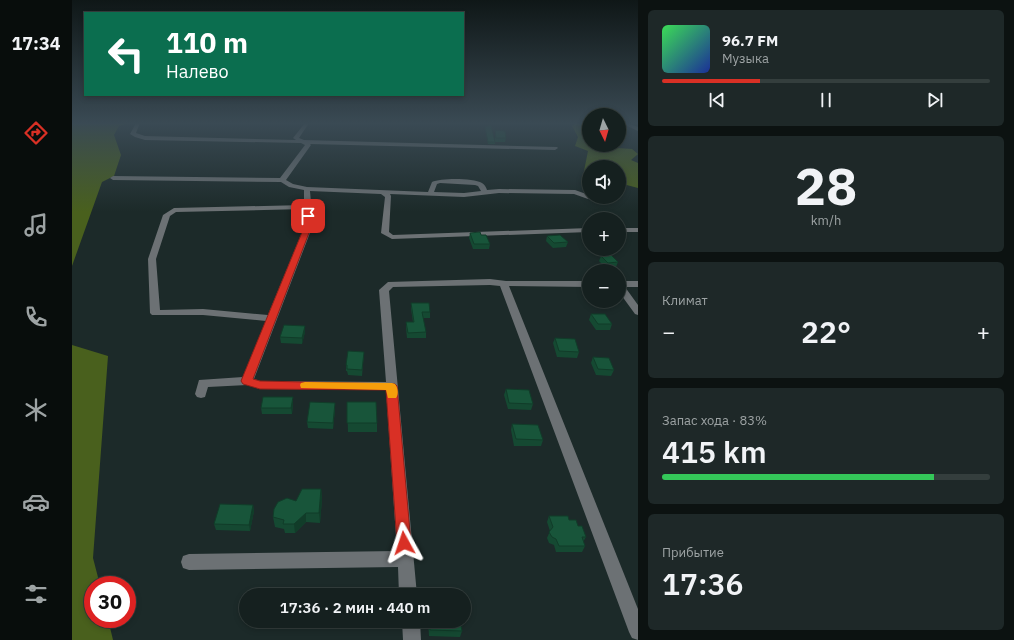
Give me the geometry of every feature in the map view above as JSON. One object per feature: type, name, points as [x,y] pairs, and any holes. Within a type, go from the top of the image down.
[{"type":"street","points":[[282,180],[302,153]]},
{"type":"street","points":[[113,178],[282,180],[291,186],[307,189],[430,194],[464,195],[499,190],[575,192],[582,195]]},
{"type":"street","points":[[430,194],[434,183],[439,181],[476,183],[481,185],[485,192]]},
{"type":"street","points":[[247,381],[308,225],[307,189]]},
{"type":"street","points":[[383,192],[388,196],[385,233],[392,237],[582,230]]},
{"type":"street","points":[[271,318],[203,312],[155,313],[152,259],[157,244],[167,215],[174,210],[308,207]]},
{"type":"street","points":[[626,230],[638,230]]},
{"type":"street","points":[[408,588],[384,290],[392,284],[490,282],[506,284],[582,284]]},
{"type":"street","points":[[506,284],[504,286],[509,301],[638,632]]},
{"type":"street","points":[[626,285],[638,284]]},
{"type":"street","points":[[626,295],[638,312]]},
{"type":"street","points":[[201,394],[203,383],[247,381],[260,385],[392,386]]},
{"type":"street","points":[[189,562],[406,559]]},
{"type":"street","points":[[411,628],[412,640]]},
{"type":"green space","points":[[72,153],[120,153],[121,155],[114,176],[102,182],[72,266]]},
{"type":"green space","points":[[588,153],[637,153],[638,154],[631,160],[638,163],[638,188],[626,185],[626,160],[586,160]]},
{"type":"green space","points":[[72,345],[108,356],[93,558],[98,576],[84,576],[84,628],[110,628],[113,640],[72,640]]},
{"type":"building","points":[[480,232],[481,235],[486,235],[490,244],[474,244],[470,233]]},
{"type":"building","points":[[560,235],[568,242],[554,243],[547,236]]},
{"type":"building","points":[[601,256],[612,256],[618,262],[608,263]]},
{"type":"building","points":[[411,303],[429,303],[430,312],[422,312],[426,332],[408,333],[406,322],[414,322]]},
{"type":"building","points":[[591,314],[605,314],[612,324],[598,324]]},
{"type":"building","points":[[284,325],[305,326],[302,338],[280,337]]},
{"type":"building","points":[[555,338],[575,339],[579,352],[559,351]]},
{"type":"building","points":[[348,351],[364,352],[362,370],[347,369],[346,365]]},
{"type":"building","points":[[593,357],[609,358],[614,370],[598,369]]},
{"type":"building","points":[[506,389],[529,390],[533,404],[509,403]]},
{"type":"building","points":[[263,397],[293,397],[291,408],[261,408]]},
{"type":"building","points":[[310,402],[335,403],[333,423],[307,422]]},
{"type":"building","points":[[347,402],[376,402],[377,423],[347,423]]},
{"type":"building","points":[[512,424],[538,425],[543,440],[516,439]]},
{"type":"building","points":[[302,489],[321,489],[319,513],[306,513],[294,524],[283,524],[284,520],[273,517],[274,509],[278,502],[287,498],[296,501]]},
{"type":"building","points":[[220,504],[253,505],[249,525],[214,524]]},
{"type":"building","points":[[549,516],[568,516],[569,520],[576,520],[578,526],[582,526],[586,537],[582,537],[585,546],[559,546],[556,539],[552,537],[549,532],[553,527]]},
{"type":"building","points":[[430,628],[461,628],[462,631],[430,630]]},
{"type":"slow traffic","points":[[305,385],[392,386],[392,396]]},
{"type":"route","points":[[308,216],[308,225],[247,381],[260,385],[392,386],[404,543]]}]
